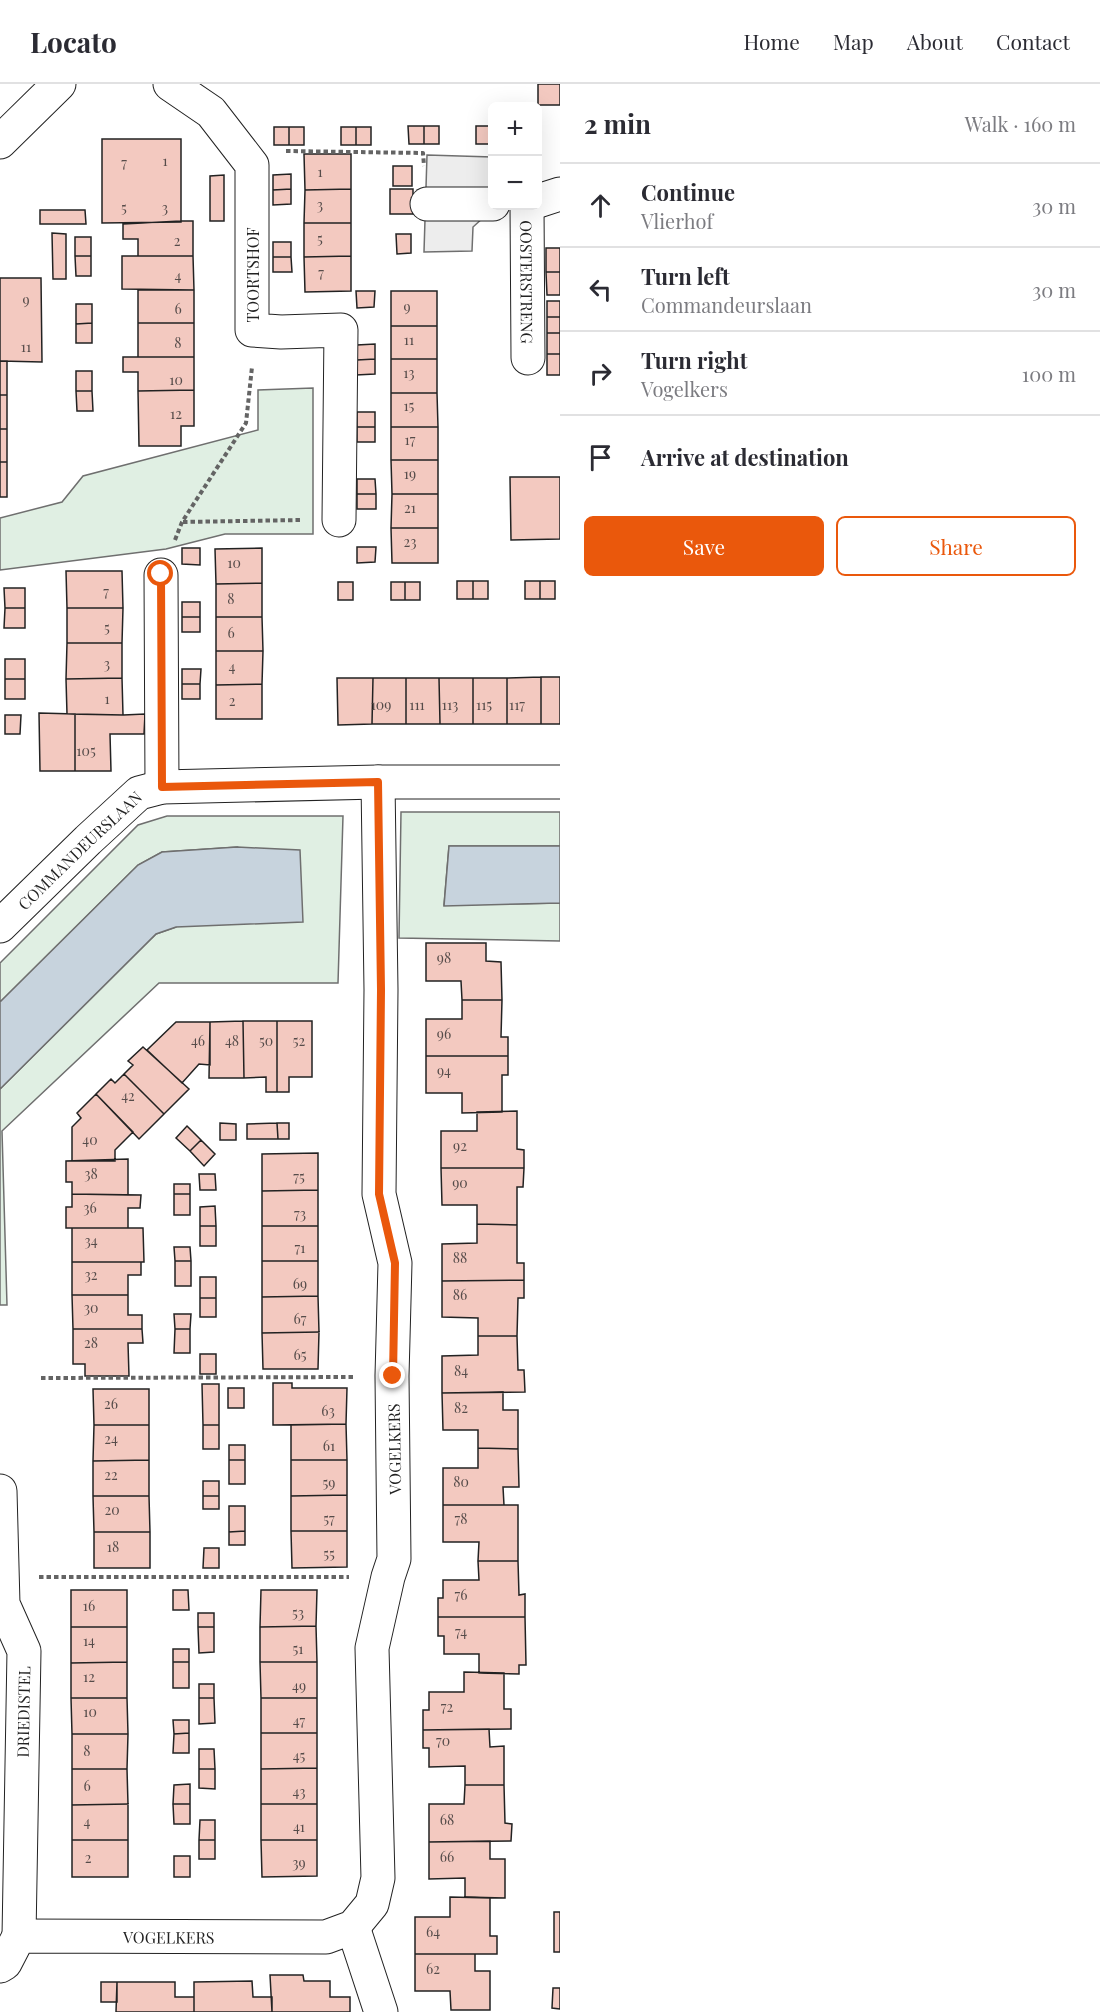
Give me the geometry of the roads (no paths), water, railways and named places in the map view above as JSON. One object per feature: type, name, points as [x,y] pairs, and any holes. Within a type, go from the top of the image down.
[{"type":"street","points":[[0,142],[59,84]]},
{"type":"street","name":"TOORTSHOF","points":[[170,84],[211,112],[252,165],[252,330],[281,332],[341,330],[339,520]]},
{"type":"street","name":"OOSTERSTRENG","points":[[542,199],[560,194]]},
{"type":"street","points":[[427,204],[488,204]]},
{"type":"street","name":"OOSTERSTRENG","points":[[527,210],[528,358]]},
{"type":"street","points":[[161,574],[162,787]]},
{"type":"street","name":"COMMANDEURSLAAN","points":[[0,926],[140,793],[162,787],[378,782],[560,782]]},
{"type":"street","name":"VOGELKERS","points":[[19,1936],[326,1937],[353,1927],[372,1904],[378,1878],[372,1648],[394,1559],[395,1263],[379,1194],[381,990],[378,782]]},
{"type":"street","name":"DRIEDISTEL","points":[[0,1491],[3,1604],[24,1652],[19,1936]]},
{"type":"street","points":[[353,1927],[381,2012]]},
{"type":"street","points":[[0,1966],[5,1963],[19,1936]]}]
